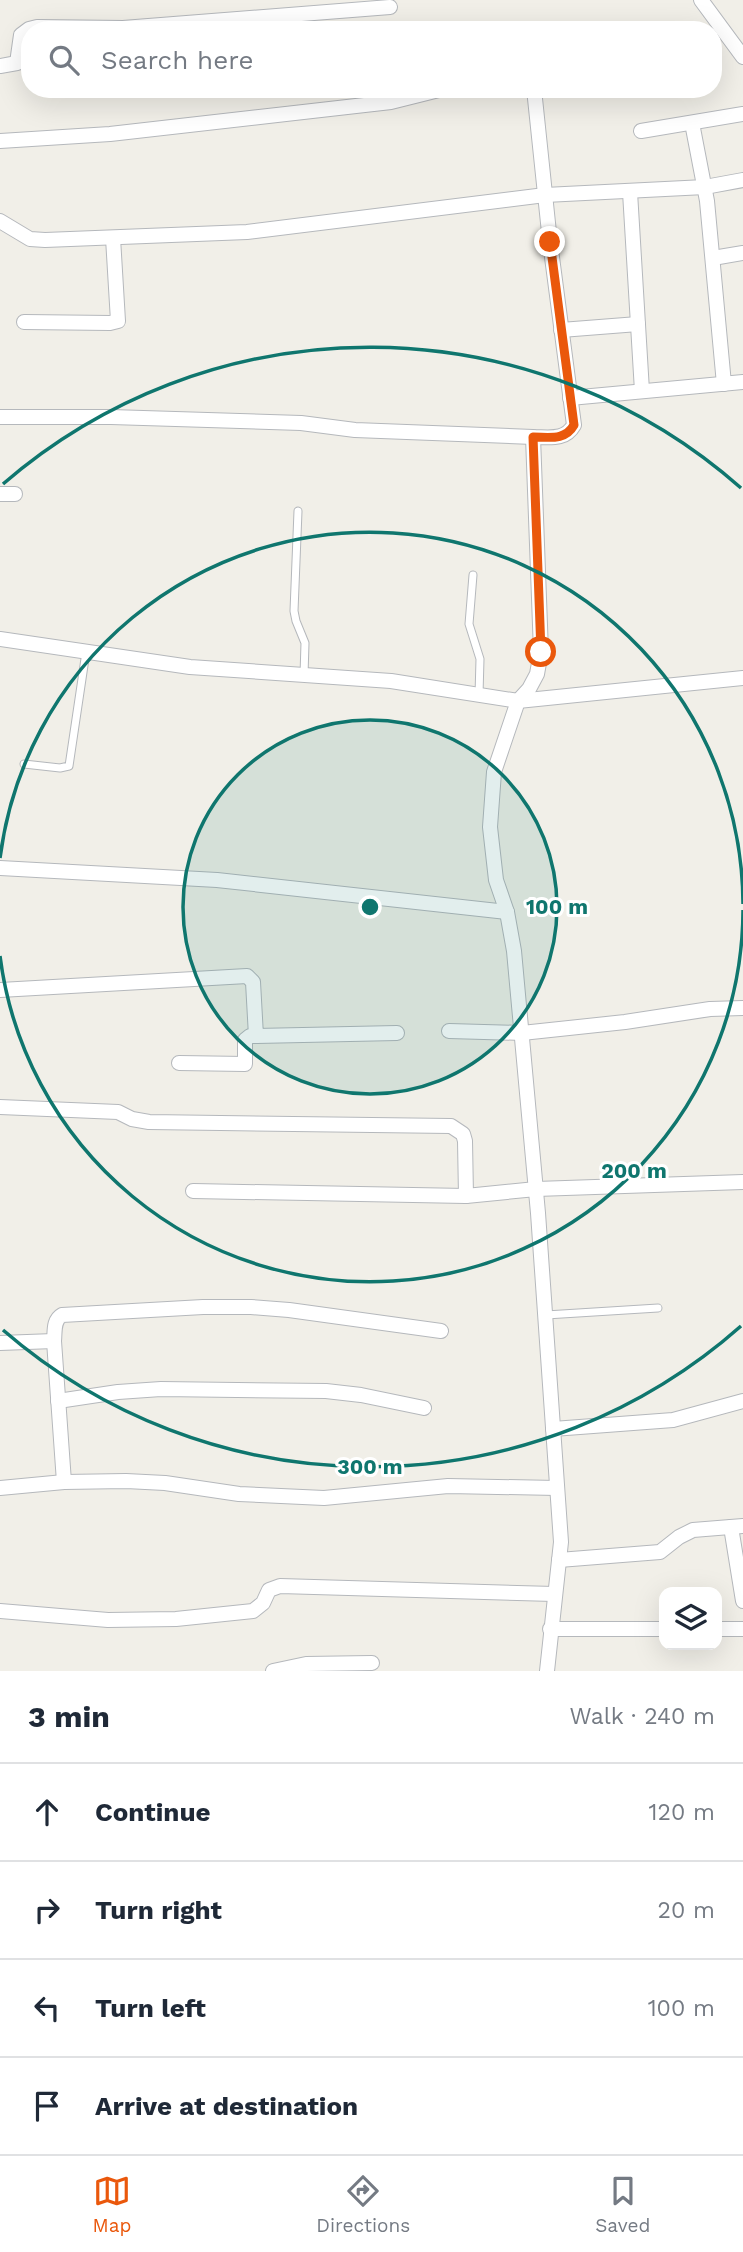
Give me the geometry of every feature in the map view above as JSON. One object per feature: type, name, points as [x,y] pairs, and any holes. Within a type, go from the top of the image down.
[{"type":"street","points":[[701,0],[716,21]]},
{"type":"street","points":[[212,21],[390,7]]},
{"type":"street","points":[[722,28],[743,57]]},
{"type":"street","points":[[0,66],[17,63],[21,35]]},
{"type":"street","points":[[0,141],[110,134],[407,98]]},
{"type":"street","points":[[0,417],[247,421],[355,430],[533,437],[562,437],[568,434],[574,425],[535,98]]},
{"type":"street","points":[[641,131],[743,114]]},
{"type":"street","points":[[692,123],[705,187],[724,384]]},
{"type":"street","points":[[0,222],[30,239],[247,232],[545,195],[705,187],[743,180]]},
{"type":"street","points":[[630,192],[642,391]]},
{"type":"street","points":[[24,321],[118,321],[113,237]]},
{"type":"street","points":[[713,258],[743,253]]},
{"type":"street","points":[[561,330],[638,324]]},
{"type":"street","points":[[570,398],[743,382]]},
{"type":"street","points":[[533,437],[541,652],[537,674],[518,701],[494,772],[490,827],[496,880],[507,912],[514,951],[536,1189],[561,1542],[547,1671]]},
{"type":"street","points":[[0,639],[190,667],[391,681],[518,701],[743,678]]},
{"type":"street","points":[[0,868],[217,880],[507,912]]},
{"type":"street","points":[[0,990],[250,976],[253,982],[256,1036]]},
{"type":"street","points":[[449,1031],[522,1033],[743,1007]]},
{"type":"street","points":[[179,1063],[246,1064],[245,1040],[250,1036],[397,1033]]},
{"type":"street","points":[[0,1107],[112,1111],[140,1121],[161,1122],[451,1126],[463,1134],[465,1141],[466,1196]]},
{"type":"street","points":[[193,1191],[466,1196],[536,1189],[743,1182]]},
{"type":"street","points":[[64,1482],[54,1341],[55,1324],[62,1315],[251,1307],[441,1331]]},
{"type":"street","points":[[0,1343],[54,1341]]},
{"type":"street","points":[[58,1401],[161,1389],[326,1391],[424,1408]]},
{"type":"street","points":[[553,1429],[673,1420],[743,1401]]},
{"type":"street","points":[[0,1488],[64,1482],[139,1482],[239,1494],[306,1498],[448,1486],[557,1488]]},
{"type":"street","points":[[559,1560],[660,1552],[686,1533],[737,1526],[743,1601]]},
{"type":"street","points":[[0,1611],[108,1620],[176,1619],[253,1611],[263,1603],[269,1590],[280,1586],[554,1594]]},
{"type":"street","points":[[550,1629],[659,1629]]},
{"type":"street","points":[[722,1629],[743,1629]]},
{"type":"street","points":[[273,1671],[306,1664],[372,1663]]},
{"type":"lane","points":[[298,511],[294,611],[305,643],[304,675]]},
{"type":"lane","points":[[473,575],[469,624],[480,659],[479,695]]},
{"type":"lane","points":[[24,764],[60,768],[69,766],[86,651]]},
{"type":"lane","points":[[545,1315],[658,1308]]},
{"type":"route","points":[[541,652],[533,437],[562,437],[568,434],[574,425],[550,242]]}]
